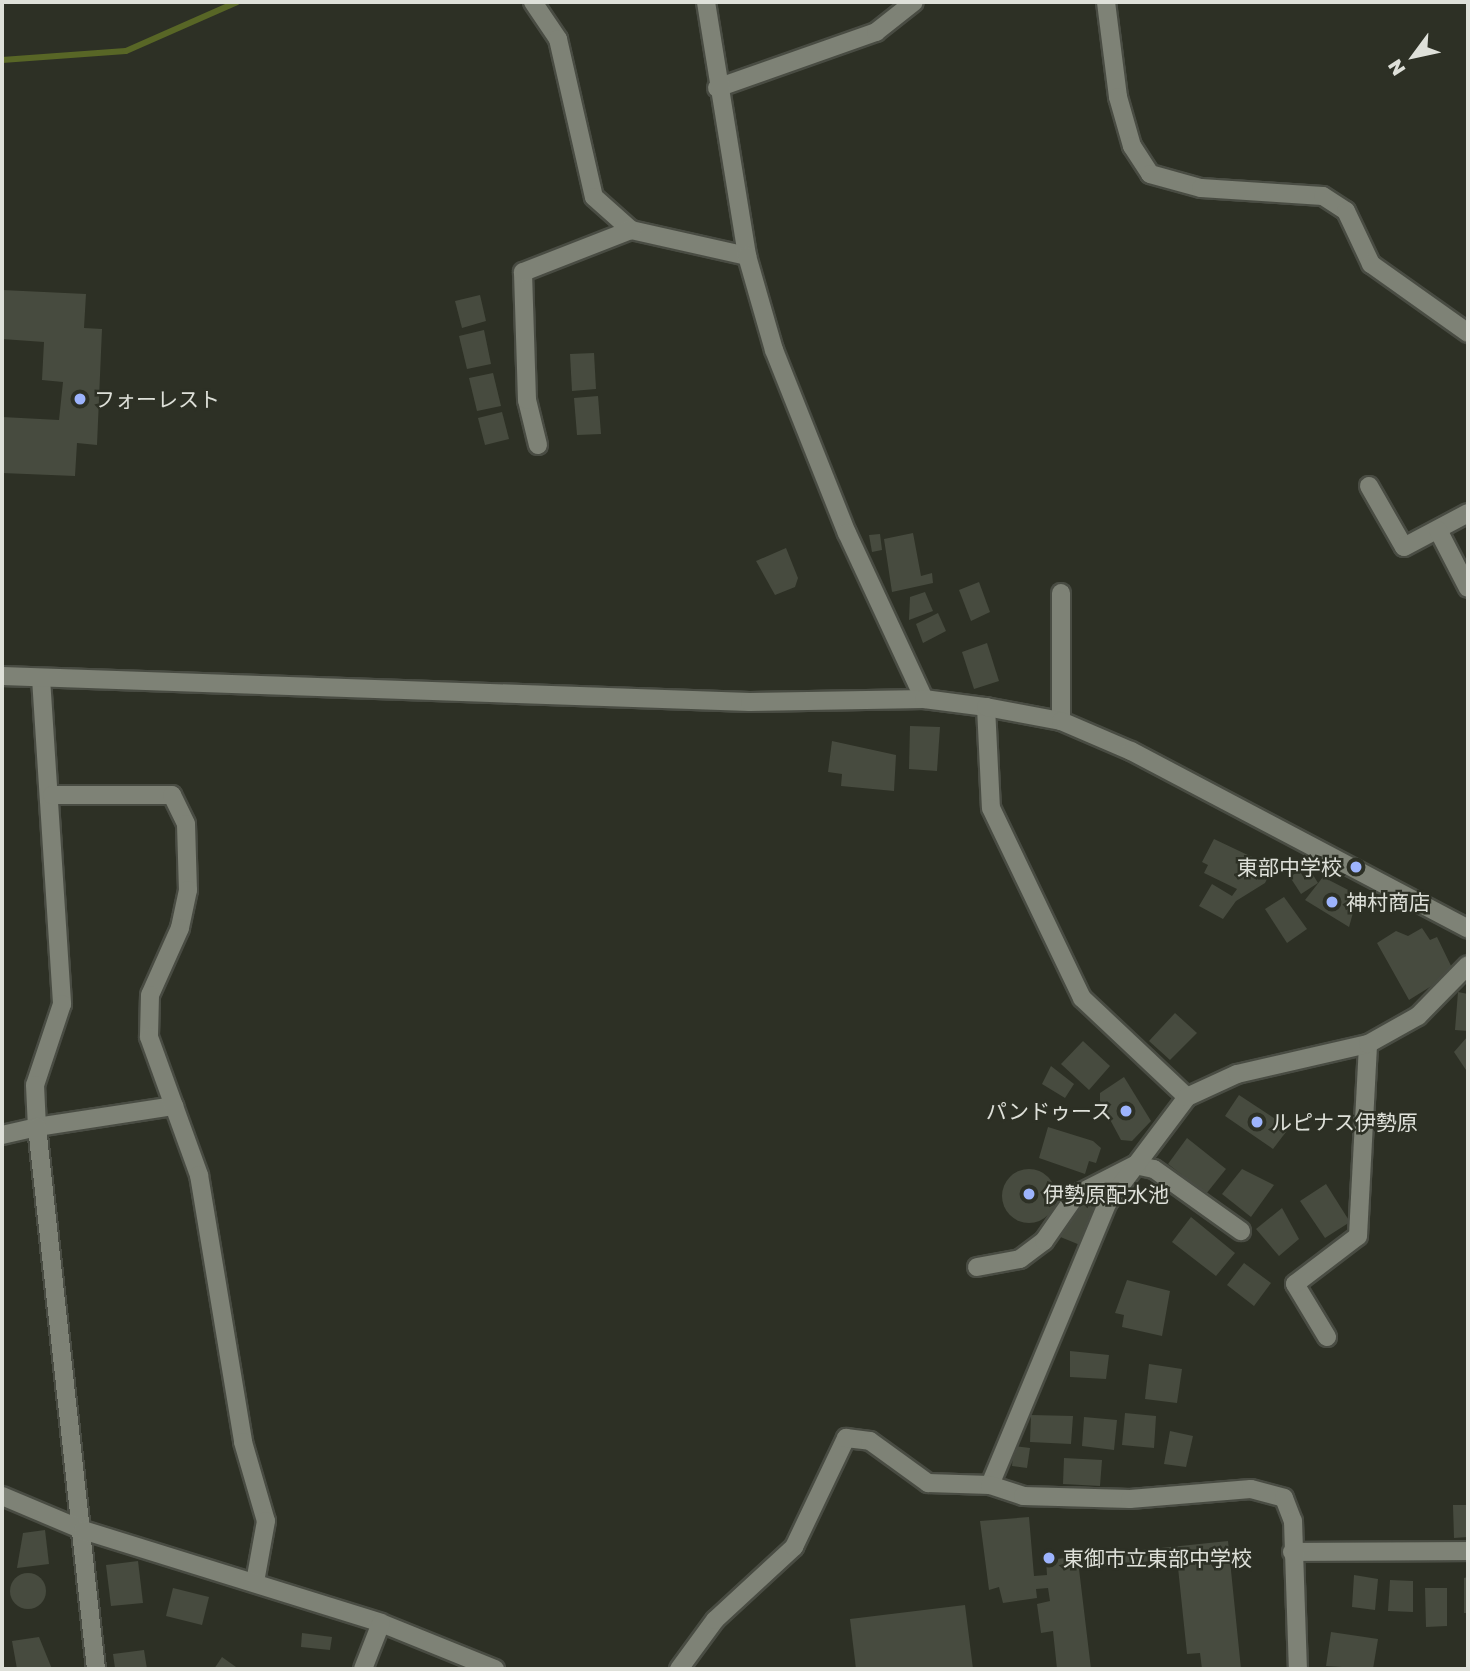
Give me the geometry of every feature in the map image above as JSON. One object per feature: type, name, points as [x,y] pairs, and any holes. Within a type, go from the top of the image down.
[{"type":"street","points":[[533,2],[558,39],[594,197],[631,230],[747,256]]},
{"type":"street","points":[[706,2],[717,88],[747,256],[804,430],[924,699]]},
{"type":"street","points":[[717,88],[876,32],[914,2]]},
{"type":"street","points":[[1106,2],[1118,97],[1132,146],[1150,174],[1201,188],[1323,196],[1346,211],[1371,264],[1468,333]]},
{"type":"street","points":[[538,445],[527,400],[523,272],[631,230]]},
{"type":"street","points":[[1369,486],[1404,547],[1468,513]]},
{"type":"street","points":[[1438,530],[1468,589]]},
{"type":"street","points":[[1061,593],[1061,721]]},
{"type":"street","points":[[2,676],[750,702],[924,699],[986,707],[1061,721],[1131,751],[1468,929]]},
{"type":"street","points":[[41,678],[52,795],[62,1004],[35,1085],[37,1127],[83,1530],[96,1669]]},
{"type":"street","points":[[986,707],[991,808],[1082,998],[1187,1097]]},
{"type":"street","points":[[52,795],[172,795],[186,824],[186,902],[150,995],[149,1037],[199,1175],[243,1442],[266,1521],[255,1582]]},
{"type":"street","points":[[990,1485],[1108,1202],[1187,1097],[1237,1074],[1368,1044],[1418,1016],[1468,965]]},
{"type":"street","points":[[1327,1337],[1295,1284],[1358,1236],[1369,1124],[1368,1044]]},
{"type":"street","points":[[2,1135],[174,1106]]},
{"type":"street","points":[[977,1267],[1020,1259],[1044,1241],[1076,1195],[1135,1165],[1154,1168],[1241,1231]]},
{"type":"street","points":[[679,1669],[715,1620],[794,1547],[846,1438],[870,1441],[929,1483],[990,1485],[1023,1496],[1130,1499],[1251,1489],[1284,1498],[1293,1521],[1298,1669]]},
{"type":"street","points":[[2,1496],[83,1530],[382,1623],[495,1669]]},
{"type":"street","points":[[1292,1552],[1468,1550]]},
{"type":"street","points":[[363,1669],[382,1623]]},
{"type":"building","name":"フォーレスト","points":[[2,290],[86,294],[84,328],[102,329],[97,445],[77,443],[75,476],[2,473],[2,417],[59,420],[63,382],[42,380],[44,342],[2,339]]},
{"type":"building","points":[[480,295],[486,321],[462,328],[455,301]]},
{"type":"building","points":[[484,330],[491,364],[467,369],[459,336]]},
{"type":"building","points":[[594,353],[596,389],[572,391],[570,354]]},
{"type":"building","points":[[493,373],[501,406],[477,411],[469,378]]},
{"type":"building","points":[[598,396],[601,434],[577,435],[574,398]]},
{"type":"building","points":[[502,412],[509,439],[485,445],[478,418]]},
{"type":"building","points":[[913,533],[921,576],[932,573],[933,583],[892,592],[884,539]]},
{"type":"building","points":[[880,534],[882,550],[872,552],[869,535]]},
{"type":"building","points":[[786,548],[798,578],[795,587],[775,595],[756,561]]},
{"type":"building","points":[[979,582],[990,612],[971,621],[959,590]]},
{"type":"building","points":[[925,592],[933,611],[909,620],[910,597]]},
{"type":"building","points":[[938,613],[946,631],[923,643],[916,624]]},
{"type":"building","points":[[987,643],[999,681],[974,689],[962,652]]},
{"type":"building","points":[[910,726],[940,727],[937,771],[909,769]]},
{"type":"building","points":[[832,741],[896,755],[894,791],[841,786],[842,774],[828,772]]},
{"type":"building","points":[[1214,839],[1273,867],[1265,883],[1236,901],[1223,919],[1199,906],[1212,884],[1232,896],[1237,889],[1204,873],[1208,865],[1202,862]]},
{"type":"building","points":[[1307,865],[1318,883],[1301,894],[1290,877]]},
{"type":"building","name":"神村商店","points":[[1323,877],[1358,895],[1349,927],[1305,900]]},
{"type":"building","points":[[1284,897],[1307,929],[1287,943],[1265,909]]},
{"type":"building","points":[[1422,928],[1430,940],[1437,937],[1454,972],[1409,1000],[1377,943],[1396,931],[1408,936]]},
{"type":"building","points":[[1458,992],[1468,994],[1468,1031],[1455,1030]]},
{"type":"building","points":[[1175,1013],[1197,1033],[1170,1060],[1149,1041]]},
{"type":"building","points":[[1468,1036],[1468,1073],[1454,1052]]},
{"type":"building","points":[[1083,1041],[1110,1066],[1089,1090],[1061,1064]]},
{"type":"building","points":[[1051,1066],[1074,1084],[1065,1098],[1042,1084]]},
{"type":"building","name":"パンドゥース","points":[[1124,1077],[1151,1121],[1132,1141],[1121,1140],[1100,1101],[1100,1093]]},
{"type":"building","name":"ルピナス伊勢原","points":[[1239,1095],[1289,1128],[1273,1149],[1225,1116]]},
{"type":"building","points":[[1048,1127],[1093,1141],[1101,1148],[1096,1163],[1089,1161],[1085,1174],[1039,1158]]},
{"type":"building","points":[[1187,1138],[1226,1169],[1206,1194],[1168,1164]]},
{"type":"building","name":"伊勢原配水池","points":[[1029,1169],[1048,1177],[1056,1196],[1048,1215],[1029,1223],[1010,1215],[1002,1196],[1010,1177]]},
{"type":"building","points":[[1242,1169],[1274,1185],[1251,1217],[1222,1194]]},
{"type":"building","points":[[1326,1184],[1350,1222],[1325,1238],[1300,1201]]},
{"type":"building","points":[[1081,1201],[1098,1208],[1080,1245],[1058,1236]]},
{"type":"building","points":[[1282,1208],[1299,1239],[1279,1256],[1256,1229]]},
{"type":"building","points":[[1191,1217],[1235,1253],[1216,1276],[1172,1242]]},
{"type":"building","points":[[1244,1263],[1271,1283],[1254,1306],[1227,1285]]},
{"type":"building","points":[[1127,1280],[1170,1291],[1162,1336],[1122,1327],[1124,1315],[1115,1313]]},
{"type":"building","points":[[1070,1351],[1109,1355],[1106,1379],[1070,1377]]},
{"type":"building","points":[[1149,1364],[1182,1369],[1177,1403],[1145,1399]]},
{"type":"building","points":[[1125,1413],[1156,1416],[1154,1448],[1122,1445]]},
{"type":"building","points":[[1031,1415],[1073,1416],[1071,1444],[1030,1442]]},
{"type":"building","points":[[1084,1417],[1117,1420],[1114,1450],[1082,1446]]},
{"type":"building","points":[[1170,1431],[1193,1436],[1186,1467],[1164,1464]]},
{"type":"building","points":[[1014,1446],[1030,1448],[1027,1468],[1012,1466]]},
{"type":"building","points":[[1064,1458],[1102,1460],[1100,1486],[1063,1484]]},
{"type":"building","points":[[1453,1505],[1468,1505],[1468,1537],[1454,1538]]},
{"type":"building","points":[[1029,1517],[1034,1576],[1047,1575],[1046,1560],[1228,1541],[1241,1669],[1202,1669],[1200,1653],[1187,1654],[1177,1558],[1079,1569],[1091,1669],[1057,1669],[1053,1631],[1041,1633],[1037,1604],[1050,1601],[1048,1588],[1036,1589],[1037,1598],[1003,1603],[999,1587],[989,1590],[980,1521]]},
{"type":"building","points":[[45,1530],[49,1564],[17,1568],[23,1533]]},
{"type":"building","points":[[138,1561],[143,1603],[111,1606],[106,1565]]},
{"type":"building","points":[[28,1573],[41,1578],[46,1591],[41,1604],[28,1609],[15,1604],[10,1591],[15,1578]]},
{"type":"building","points":[[1354,1575],[1378,1579],[1375,1610],[1352,1607]]},
{"type":"building","points":[[1468,1577],[1468,1613],[1464,1613],[1464,1578]]},
{"type":"building","points":[[1390,1580],[1413,1581],[1413,1612],[1388,1611]]},
{"type":"building","points":[[173,1588],[209,1597],[202,1625],[166,1616]]},
{"type":"building","points":[[1425,1588],[1447,1588],[1447,1626],[1426,1627]]},
{"type":"building","points":[[965,1605],[973,1669],[856,1669],[850,1619]]},
{"type":"building","points":[[1331,1632],[1378,1639],[1373,1669],[1326,1666]]},
{"type":"building","points":[[302,1633],[332,1637],[330,1650],[301,1647]]},
{"type":"building","points":[[39,1637],[52,1669],[17,1669],[12,1641]]},
{"type":"building","points":[[144,1650],[147,1669],[115,1668],[113,1654]]},
{"type":"building","points":[[222,1657],[236,1667],[214,1669]]},
{"type":"waterway","points":[[2,60],[126,51],[237,2]]},
{"type":"place","name":"フォーレスト","points":[[80,399]]},
{"type":"place","name":"東部中学校","points":[[1356,867]]},
{"type":"place","name":"神村商店","points":[[1332,902]]},
{"type":"place","name":"パンドゥース","points":[[1126,1111]]},
{"type":"place","name":"ルピナス伊勢原","points":[[1257,1122]]},
{"type":"place","name":"伊勢原配水池","points":[[1029,1194]]},
{"type":"place","name":"東御市立東部中学校","points":[[1049,1558]]}]
